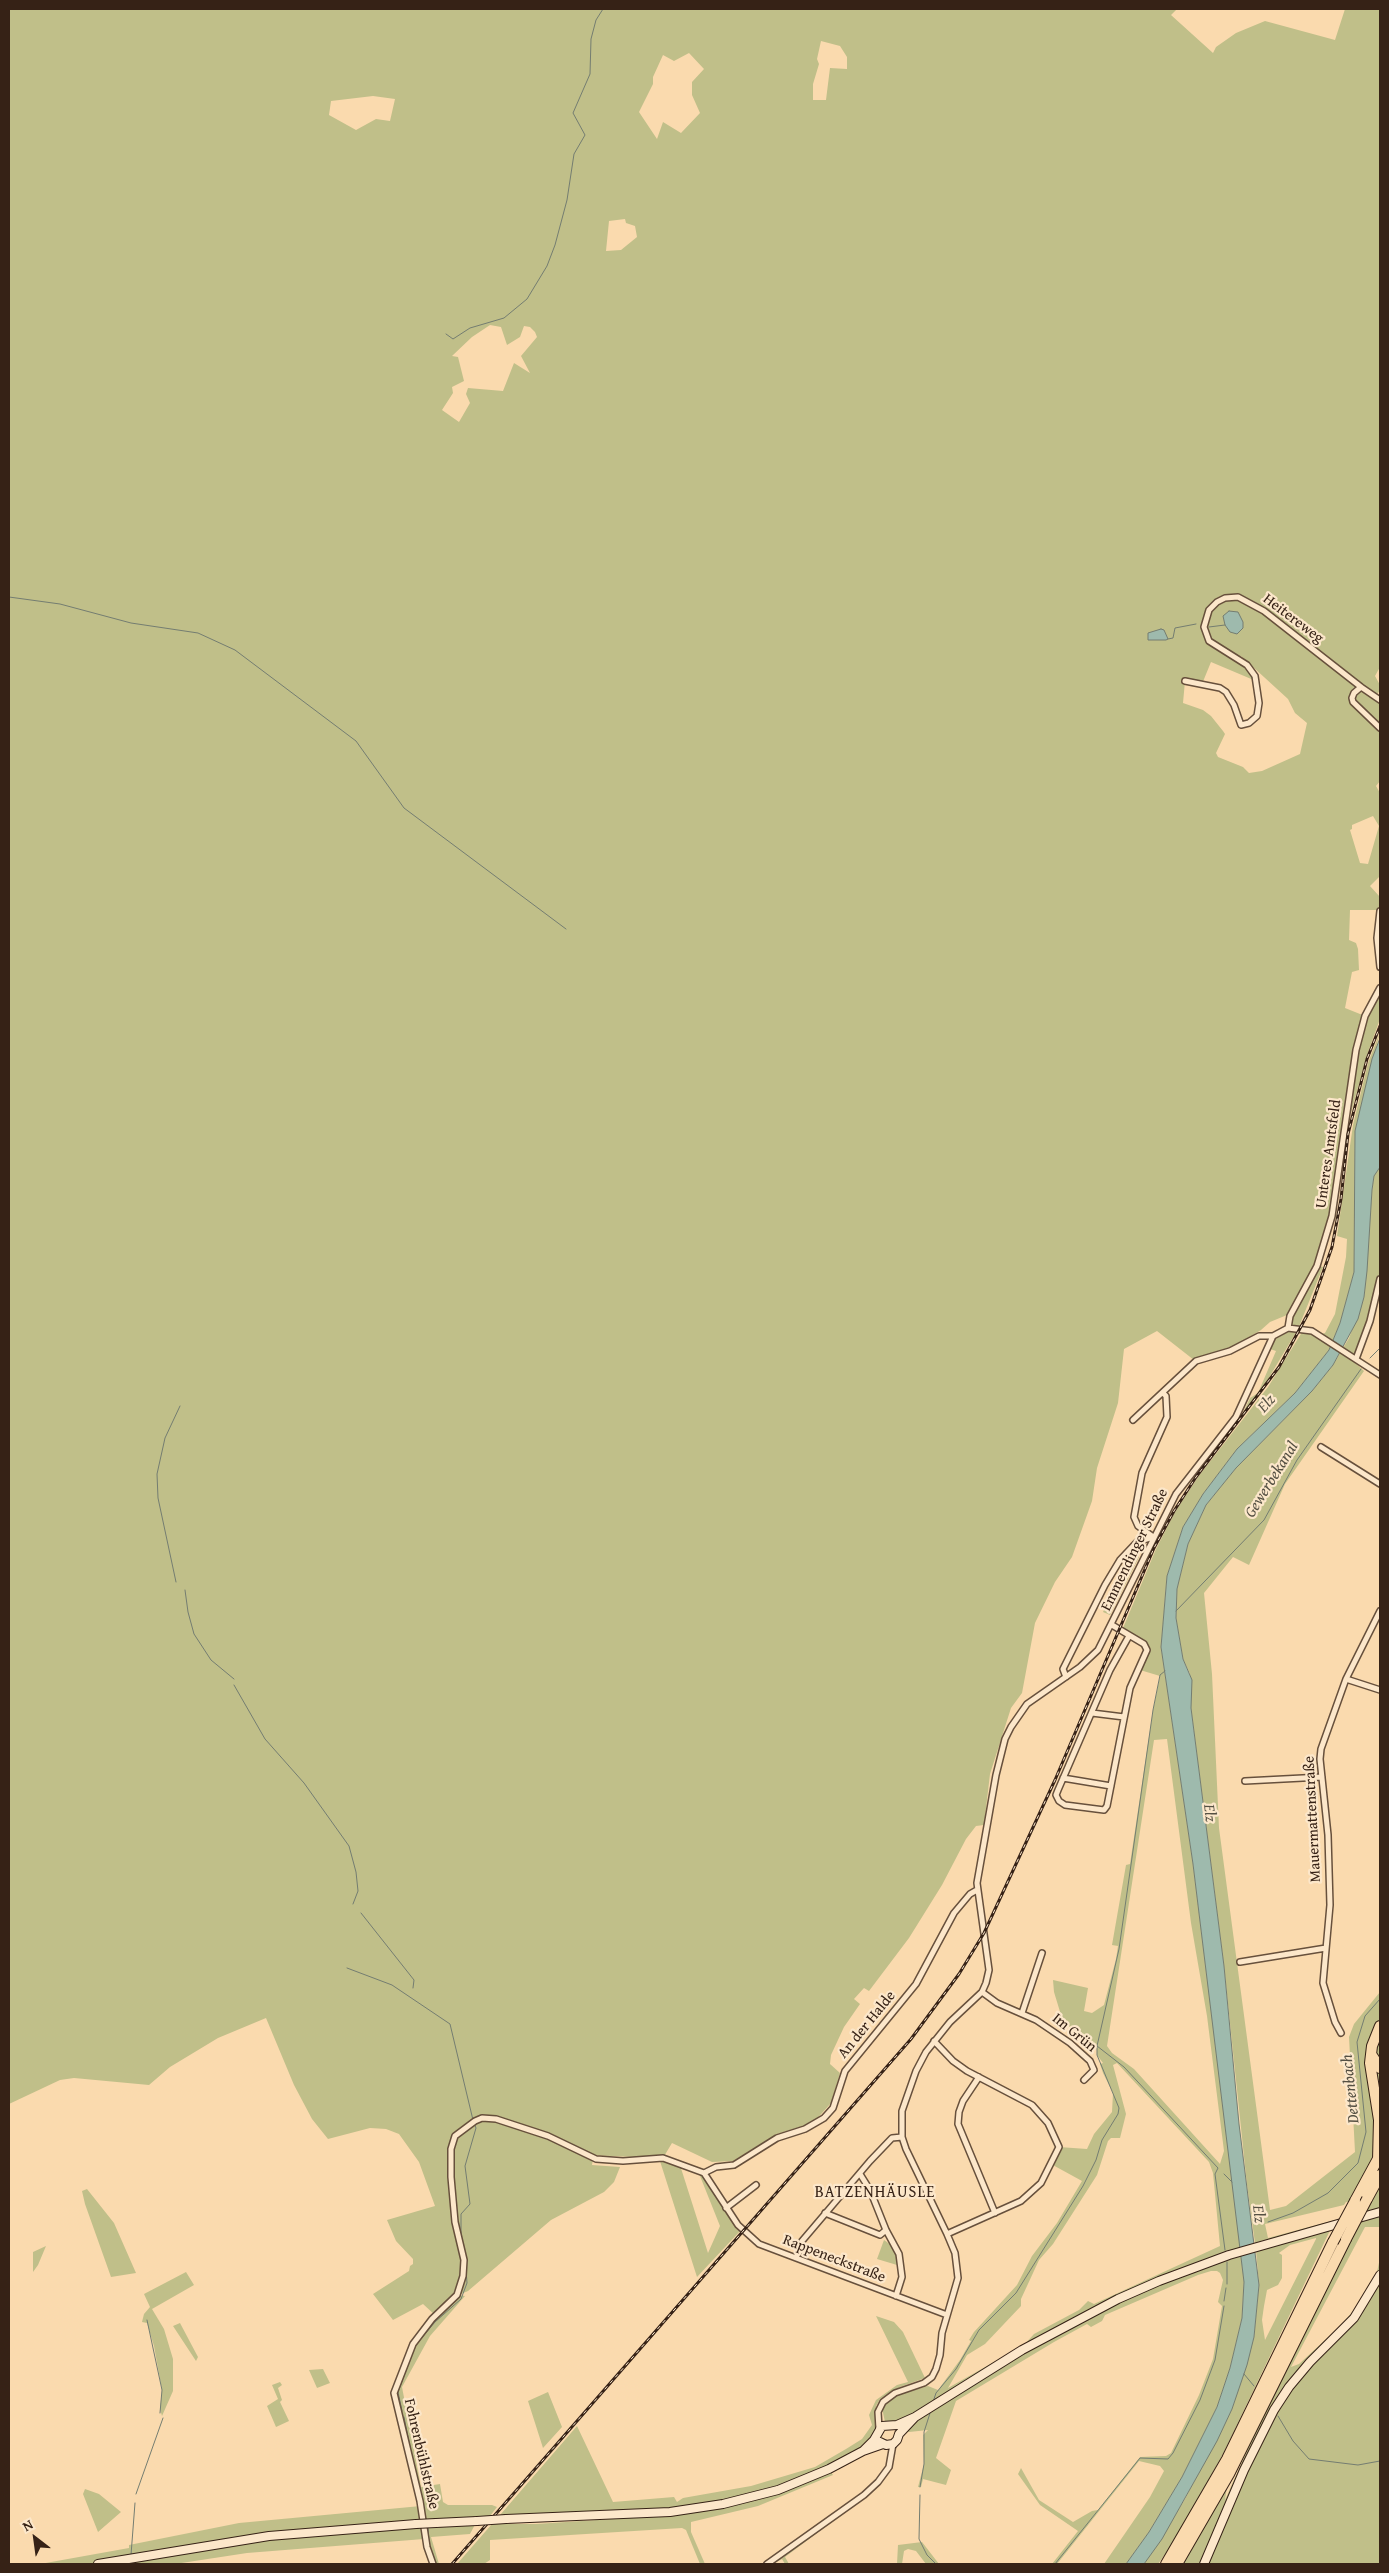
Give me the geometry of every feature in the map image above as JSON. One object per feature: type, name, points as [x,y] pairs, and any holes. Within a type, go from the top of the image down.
[{"type":"highway","points":[[1166,2564],[1227,2459],[1333,2242],[1379,2157],[1379,2120],[1371,2074],[1371,2054],[1380,2026]]},
{"type":"highway","points":[[1371,2054],[1380,2068]]},
{"type":"highway","points":[[1177,2564],[1229,2474],[1380,2175]]},
{"type":"main road","points":[[863,2451],[884,2428],[915,2417],[1022,2350],[1118,2299],[1176,2274],[1265,2244],[1376,2213],[1380,2218]]},
{"type":"main road","points":[[1204,2564],[1244,2470],[1274,2410],[1310,2362],[1354,2318],[1380,2274]]},
{"type":"main road","points":[[98,2564],[269,2536],[416,2524],[686,2510],[751,2498],[778,2490],[829,2469],[863,2451],[898,2440],[899,2434],[915,2417]]},
{"type":"main road","points":[[884,2428],[899,2434]]},
{"type":"main road","points":[[884,2428],[878,2440],[887,2445]]},
{"type":"street","name":"Heitereweg","points":[[1185,681],[1220,688],[1226,692],[1234,705],[1241,725],[1250,723],[1257,716],[1259,703],[1255,676],[1247,665],[1209,640],[1204,627],[1209,610],[1217,602],[1225,598],[1238,597],[1264,611],[1361,687],[1378,695]]},
{"type":"street","points":[[1361,687],[1354,693],[1353,702],[1380,728]]},
{"type":"street","points":[[1380,911],[1377,938],[1380,967]]},
{"type":"street","name":"Unteres Amtsfeld","points":[[1288,1328],[1289,1320],[1317,1266],[1330,1225],[1343,1152],[1356,1050],[1365,1016],[1380,988]]},
{"type":"street","points":[[1353,1358],[1373,1312],[1380,1279]]},
{"type":"street","points":[[1373,1312],[1380,1313]]},
{"type":"street","points":[[1134,1420],[1196,1361],[1230,1351],[1259,1336],[1273,1336],[1288,1328],[1304,1329],[1320,1336],[1380,1375]]},
{"type":"street","name":"Emmendinger Straße","points":[[982,1992],[989,1970],[977,1890],[996,1775],[1011,1727],[1027,1704],[1095,1654],[1112,1625],[1153,1537],[1176,1494],[1236,1418],[1273,1336]]},
{"type":"street","points":[[1153,1537],[1138,1526],[1134,1517],[1142,1473],[1167,1417],[1166,1396],[1164,1392]]},
{"type":"street","points":[[1321,1448],[1380,1484]]},
{"type":"street","points":[[1066,1677],[1063,1669],[1105,1585],[1120,1560],[1137,1542],[1153,1537]]},
{"type":"street","name":"Mauermattenstraße","points":[[1341,2033],[1324,1991],[1330,1905],[1328,1835],[1321,1748],[1346,1679],[1380,1612]]},
{"type":"street","points":[[1112,1625],[1144,1644],[1147,1650],[1130,1688],[1107,1806],[1104,1810],[1075,1807],[1059,1801],[1056,1795],[1129,1636]]},
{"type":"street","points":[[1346,1679],[1380,1690]]},
{"type":"street","points":[[1092,1713],[1124,1717]]},
{"type":"street","points":[[1245,1781],[1322,1777]]},
{"type":"street","points":[[1063,1778],[1111,1786]]},
{"type":"street","name":"An der Halde","points":[[704,2173],[716,2167],[734,2166],[777,2138],[805,2129],[824,2118],[833,2108],[845,2071],[916,1984],[954,1913],[970,1894],[977,1890]]},
{"type":"street","points":[[1240,1962],[1326,1948]]},
{"type":"street","points":[[1022,2013],[1042,1953]]},
{"type":"street","points":[[884,2428],[879,2418],[879,2408],[888,2397],[924,2383],[932,2377],[940,2355],[947,2315],[958,2278],[955,2253],[914,2168],[902,2137],[903,2107],[916,2071],[934,2041],[982,1992]]},
{"type":"street","name":"Im Grün","points":[[982,1992],[997,2003],[1045,2025],[1090,2061],[1094,2070],[1084,2080]]},
{"type":"street","points":[[934,2041],[954,2062],[1032,2105],[1048,2123],[1059,2147],[1041,2183],[1021,2201],[947,2234]]},
{"type":"street","points":[[979,2077],[959,2112],[958,2124],[995,2213]]},
{"type":"street","name":"Fohrenbühlstraße","points":[[433,2564],[427,2547],[420,2501],[394,2394],[413,2344],[432,2319],[458,2295],[464,2276],[464,2260],[455,2222],[451,2149],[455,2136],[482,2118],[503,2120],[548,2136],[587,2156],[624,2160],[663,2158],[704,2173]]},
{"type":"street","points":[[796,2258],[802,2241],[825,2213],[892,2138],[902,2137]]},
{"type":"street","name":"Rappeneckstraße","points":[[704,2173],[726,2208],[753,2240],[947,2315]]},
{"type":"street","points":[[860,2174],[870,2190],[886,2230],[899,2254],[902,2277],[896,2296]]},
{"type":"street","points":[[726,2208],[756,2184]]},
{"type":"street","points":[[825,2213],[880,2235],[886,2230]]},
{"type":"street","points":[[767,2564],[864,2494],[886,2472],[891,2456],[887,2445]]},
{"type":"shaded area","points":[[9,9],[1177,9],[1171,15],[1213,53],[1216,47],[1236,33],[1265,21],[1335,40],[1345,9],[1380,9],[1380,667],[1375,676],[1380,685],[1380,690],[1376,696],[1380,700],[1380,781],[1376,786],[1380,793],[1380,876],[1370,886],[1380,897],[1380,910],[1350,910],[1349,940],[1356,943],[1358,949],[1359,970],[1352,972],[1345,1008],[1365,1016],[1380,988],[1380,1019],[1367,1055],[1351,1113],[1348,1116],[1332,1216],[1317,1266],[1290,1316],[1287,1315],[1270,1322],[1261,1330],[1226,1351],[1194,1360],[1157,1331],[1124,1349],[1118,1403],[1097,1468],[1092,1501],[1072,1557],[1055,1582],[1035,1623],[1022,1693],[1011,1708],[990,1774],[984,1825],[976,1826],[966,1839],[942,1885],[909,1938],[869,1991],[864,1988],[854,1999],[860,2004],[844,2027],[831,2055],[830,2064],[840,2073],[831,2103],[813,2123],[777,2134],[733,2161],[712,2162],[672,2143],[663,2158],[679,2162],[708,2253],[720,2226],[698,2171],[704,2173],[742,2229],[697,2277],[659,2158],[588,2155],[502,2118],[496,2119],[523,2131],[557,2142],[593,2159],[592,2165],[620,2167],[614,2182],[604,2192],[551,2220],[468,2291],[459,2295],[465,2296],[430,2336],[402,2387],[421,2487],[440,2484],[443,2502],[448,2505],[492,2505],[497,2507],[490,2516],[479,2517],[470,2534],[431,2537],[439,2564],[434,2564],[424,2539],[247,2553],[175,2564],[40,2564],[129,2548],[129,2545],[239,2523],[421,2506],[395,2393],[413,2344],[436,2316],[423,2304],[393,2320],[373,2294],[409,2271],[410,2266],[413,2264],[413,2259],[396,2241],[387,2220],[435,2206],[419,2162],[399,2134],[386,2129],[370,2128],[328,2139],[312,2119],[294,2085],[266,2018],[218,2038],[170,2067],[149,2085],[74,2078],[60,2080],[9,2104]],"holes":[[[821,41],[840,46],[847,57],[847,69],[830,68],[826,100],[813,100],[813,84],[819,64],[817,59]],[[689,53],[704,69],[692,82],[692,95],[700,113],[681,133],[663,122],[657,139],[639,112],[653,84],[653,77],[663,55],[674,61]],[[373,96],[395,99],[390,121],[376,119],[356,130],[329,115],[331,101]],[[625,219],[626,223],[635,226],[637,237],[621,250],[606,251],[609,221]],[[490,325],[501,327],[507,345],[520,337],[524,326],[530,327],[537,337],[521,356],[530,373],[514,363],[503,391],[468,388],[466,394],[470,403],[459,422],[442,410],[453,393],[452,387],[464,381],[458,357],[452,356],[472,337]],[[1241,656],[1288,699],[1295,713],[1307,723],[1300,754],[1262,771],[1249,773],[1243,767],[1218,757],[1216,753],[1225,734],[1211,716],[1203,710],[1183,703],[1185,681],[1202,684],[1211,662],[1256,681],[1247,665],[1238,657]],[[1373,816],[1379,826],[1368,864],[1360,863],[1350,830],[1352,825]]]},
{"type":"shaded area","points":[[1229,611],[1238,612],[1243,622],[1243,628],[1237,634],[1230,632],[1225,625],[1223,616]]},
{"type":"shaded area","points":[[1161,629],[1164,630],[1168,639],[1148,640],[1148,633]]},
{"type":"shaded area","points":[[1380,1032],[1355,1131],[1354,1272],[1340,1323],[1329,1350],[1295,1393],[1237,1449],[1203,1494],[1183,1527],[1167,1576],[1161,1647],[1193,1864],[1240,2241],[1244,2281],[1242,2318],[1230,2368],[1217,2407],[1182,2477],[1149,2532],[1126,2564],[1104,2564],[1150,2497],[1164,2471],[1160,2466],[1139,2461],[1057,2564],[1052,2564],[1078,2531],[1040,2505],[1018,2474],[1021,2468],[1039,2500],[1073,2522],[1092,2511],[1098,2510],[1140,2457],[1166,2456],[1171,2453],[1199,2395],[1213,2359],[1222,2306],[1218,2302],[1223,2280],[1220,2273],[1211,2271],[1198,2275],[1105,2315],[1102,2321],[1091,2327],[1087,2324],[1054,2342],[956,2401],[936,2458],[951,2470],[946,2485],[923,2479],[921,2487],[918,2487],[924,2464],[923,2435],[928,2430],[909,2432],[885,2422],[882,2408],[893,2397],[904,2393],[928,2386],[938,2390],[960,2360],[974,2332],[1017,2285],[1032,2256],[1057,2223],[1082,2181],[1051,2164],[1059,2147],[1087,2149],[1094,2134],[1112,2112],[1113,2093],[1103,2073],[1100,2064],[1103,2063],[1097,2055],[1097,2046],[1076,2034],[1061,2015],[1054,1992],[1053,1980],[1088,1988],[1084,2011],[1092,2013],[1104,2005],[1116,1959],[1118,1946],[1112,1945],[1126,1865],[1130,1864],[1153,1710],[1160,1676],[1140,1670],[1150,1649],[1147,1643],[1123,1628],[1156,1549],[1175,1512],[1198,1477],[1268,1387],[1304,1329],[1319,1335],[1325,1333],[1335,1314],[1346,1257],[1347,1239],[1337,1236],[1353,1125],[1368,1063]],"holes":[[[1167,1739],[1191,1923],[1207,2016],[1224,2151],[1220,2164],[1134,2069],[1112,2053],[1107,2046],[1154,1740]],[[1117,2063],[1209,2162],[1213,2173],[1220,2246],[1094,2304],[1088,2301],[1079,2310],[1034,2334],[1024,2345],[948,2388],[967,2355],[985,2344],[1021,2306],[1021,2299],[1039,2260],[1053,2244],[1097,2175],[1108,2141],[1111,2138],[1120,2138],[1126,2114],[1113,2065]]]},
{"type":"shaded area","points":[[1380,1038],[1380,1167],[1374,1176],[1367,1271],[1364,1297],[1358,1319],[1333,1365],[1312,1391],[1236,1468],[1206,1505],[1188,1544],[1177,1589],[1176,1618],[1183,1659],[1192,1680],[1191,1708],[1224,1966],[1239,2124],[1259,2285],[1254,2337],[1247,2365],[1232,2409],[1217,2441],[1162,2539],[1144,2564],[1126,2564],[1149,2532],[1182,2477],[1217,2407],[1230,2368],[1242,2318],[1244,2282],[1193,1864],[1161,1647],[1167,1576],[1183,1527],[1203,1494],[1237,1449],[1295,1393],[1329,1350],[1340,1323],[1354,1272],[1355,1131],[1372,1059]]},
{"type":"shaded area","points":[[1380,1167],[1380,1280],[1376,1302],[1356,1359],[1352,1360],[1364,1371],[1285,1484],[1249,1565],[1233,1557],[1204,1593],[1212,1674],[1219,1828],[1270,2210],[1286,2206],[1355,2152],[1349,2037],[1354,2024],[1380,1992],[1380,2227],[1365,2227],[1291,2367],[1299,2364],[1338,2328],[1363,2300],[1377,2272],[1380,2258],[1380,2564],[1177,2564],[1229,2474],[1225,2500],[1283,2370],[1373,2199],[1346,2202],[1344,2205],[1265,2224],[1268,2238],[1335,2220],[1223,2454],[1173,2543],[1158,2564],[1144,2564],[1185,2499],[1232,2408],[1254,2337],[1259,2285],[1256,2250],[1265,2247],[1264,2240],[1255,2243],[1247,2185],[1224,1966],[1191,1708],[1190,1674],[1183,1659],[1176,1618],[1177,1589],[1188,1544],[1206,1505],[1236,1468],[1312,1391],[1333,1365],[1349,1338],[1364,1297],[1374,1176]],"holes":[[[1316,2239],[1265,2340],[1262,2320],[1267,2290],[1278,2285],[1282,2278],[1282,2255],[1279,2253],[1290,2245]]]},
{"type":"shaded area","points":[[1320,1266],[1323,1267],[1298,1329],[1264,1386],[1243,1413],[1250,1398],[1258,1393],[1276,1351],[1270,1349],[1275,1339],[1292,1330],[1292,1318]]},
{"type":"shaded area","points":[[1137,1554],[1139,1557],[1110,1615],[1103,1612],[1122,1575],[1121,1568],[1131,1555]]},
{"type":"shaded area","points":[[87,2189],[114,2223],[136,2273],[111,2277],[85,2204],[82,2191]]},
{"type":"shaded area","points":[[884,2240],[891,2245],[896,2255],[897,2265],[877,2259]]},
{"type":"shaded area","points":[[46,2246],[38,2265],[33,2272],[33,2252]]},
{"type":"shaded area","points":[[186,2272],[194,2285],[152,2309],[164,2329],[173,2359],[173,2391],[162,2416],[160,2409],[162,2390],[154,2346],[147,2323],[142,2322],[144,2314],[150,2307],[144,2294]]},
{"type":"shaded area","points":[[876,2316],[894,2322],[903,2332],[925,2378],[900,2387],[880,2399],[876,2406],[876,2429],[871,2440],[829,2469],[833,2475],[758,2506],[691,2522],[691,2532],[705,2564],[700,2564],[686,2530],[682,2528],[490,2540],[490,2560],[484,2564],[457,2564],[492,2524],[536,2524],[687,2514],[686,2507],[500,2515],[577,2426],[613,2502],[674,2497],[677,2502],[683,2498],[751,2486],[815,2467],[846,2449],[862,2439],[872,2425],[869,2415],[876,2400],[897,2385],[908,2382]]},
{"type":"shaded area","points":[[180,2323],[198,2357],[196,2361],[173,2326]]},
{"type":"shaded area","points":[[323,2369],[330,2383],[317,2388],[309,2370]]},
{"type":"shaded area","points":[[280,2382],[282,2385],[278,2388],[282,2400],[280,2402],[289,2421],[276,2427],[267,2406],[278,2399],[272,2385]]},
{"type":"shaded area","points":[[548,2392],[562,2427],[543,2448],[528,2401]]},
{"type":"shaded area","points":[[85,2489],[99,2494],[121,2512],[98,2532],[83,2494]]},
{"type":"shaded area","points":[[850,2501],[853,2506],[785,2557],[789,2564],[785,2564],[782,2559],[773,2564],[763,2564]]},
{"type":"shaded area","points":[[922,2542],[939,2564],[926,2564],[916,2551],[908,2549],[904,2551],[902,2564],[897,2564],[898,2545]]},
{"type":"waterway","points":[[446,334],[453,339],[470,328],[504,318],[527,299],[547,266],[555,245],[567,200],[574,154],[585,135],[573,113],[590,74],[591,39],[596,20],[603,9]]},
{"type":"waterway","points":[[9,597],[60,604],[131,623],[198,633],[235,650],[356,741],[404,808],[566,929]]},
{"type":"waterway","points":[[1168,639],[1173,638],[1175,628],[1196,624]]},
{"type":"waterway","points":[[1209,627],[1225,625]]},
{"type":"waterway","name":"Gewerbekanal","points":[[1370,1358],[1380,1348]]},
{"type":"waterway","name":"Gewerbekanal","points":[[1176,1611],[1264,1520],[1297,1460],[1361,1369]]},
{"type":"waterway","points":[[176,1582],[158,1498],[157,1474],[165,1438],[180,1406]]},
{"type":"waterway","points":[[185,1590],[194,1634],[211,1660],[234,1679]]},
{"type":"waterway","points":[[933,2402],[936,2393],[956,2369],[979,2330],[1016,2293],[1083,2186],[1096,2160],[1102,2140],[1118,2114],[1119,2108],[1097,2055],[1097,2046],[1119,1949],[1153,1710],[1160,1675],[1165,1671]]},
{"type":"waterway","points":[[234,1685],[265,1739],[304,1783],[349,1846],[356,1872],[358,1891],[353,1904]]},
{"type":"waterway","points":[[361,1913],[414,1980],[413,1988]]},
{"type":"waterway","points":[[347,1968],[392,1985],[450,2024],[473,2120]]},
{"type":"waterway","name":"Dettenbach","points":[[1268,2222],[1293,2213],[1328,2193],[1358,2163],[1366,2132],[1357,2042],[1365,2016],[1380,1999]]},
{"type":"waterway","points":[[1097,2046],[1124,2067],[1218,2168],[1215,2174],[1225,2250]]},
{"type":"waterway","points":[[461,2236],[461,2214],[470,2204],[465,2166],[476,2128],[474,2123]]},
{"type":"waterway","points":[[1224,2174],[1232,2182]]},
{"type":"waterway","points":[[1227,2262],[1227,2284]]},
{"type":"waterway","points":[[402,2411],[398,2392],[415,2346],[435,2322],[461,2299],[467,2283],[466,2270]]},
{"type":"waterway","points":[[1224,2301],[1226,2288]]},
{"type":"waterway","points":[[1055,2564],[1140,2458],[1168,2459],[1173,2453],[1200,2400],[1215,2360],[1224,2306]]},
{"type":"waterway","points":[[147,2320],[162,2390],[160,2413]]},
{"type":"waterway","points":[[1244,2374],[1254,2386]]},
{"type":"waterway","points":[[920,2487],[924,2464],[924,2432],[931,2410]]},
{"type":"waterway","points":[[1278,2416],[1293,2441],[1309,2459],[1358,2465],[1380,2461]]},
{"type":"waterway","points":[[404,2417],[413,2462]]},
{"type":"waterway","points":[[136,2494],[163,2418]]},
{"type":"waterway","points":[[920,2495],[919,2539],[927,2555],[936,2564]]},
{"type":"waterway","points":[[131,2555],[135,2503]]},
{"type":"waterway","points":[[428,2527],[429,2543]]},
{"type":"railway","points":[[452,2564],[911,2039],[959,1974],[984,1933],[1055,1780],[1154,1548],[1174,1511],[1196,1477],[1279,1367],[1310,1310],[1332,1247],[1341,1199],[1348,1134],[1367,1059],[1380,1026]]},
{"type":"district","name":"BATZENHÄUSLE","points":[[875,2193]]},
{"type":"water label","name":"Elz","points":[[1267,1404]]},
{"type":"water label","name":"Elz","points":[[1209,1813]]},
{"type":"water label","name":"Elz","points":[[1258,2214]]}]
